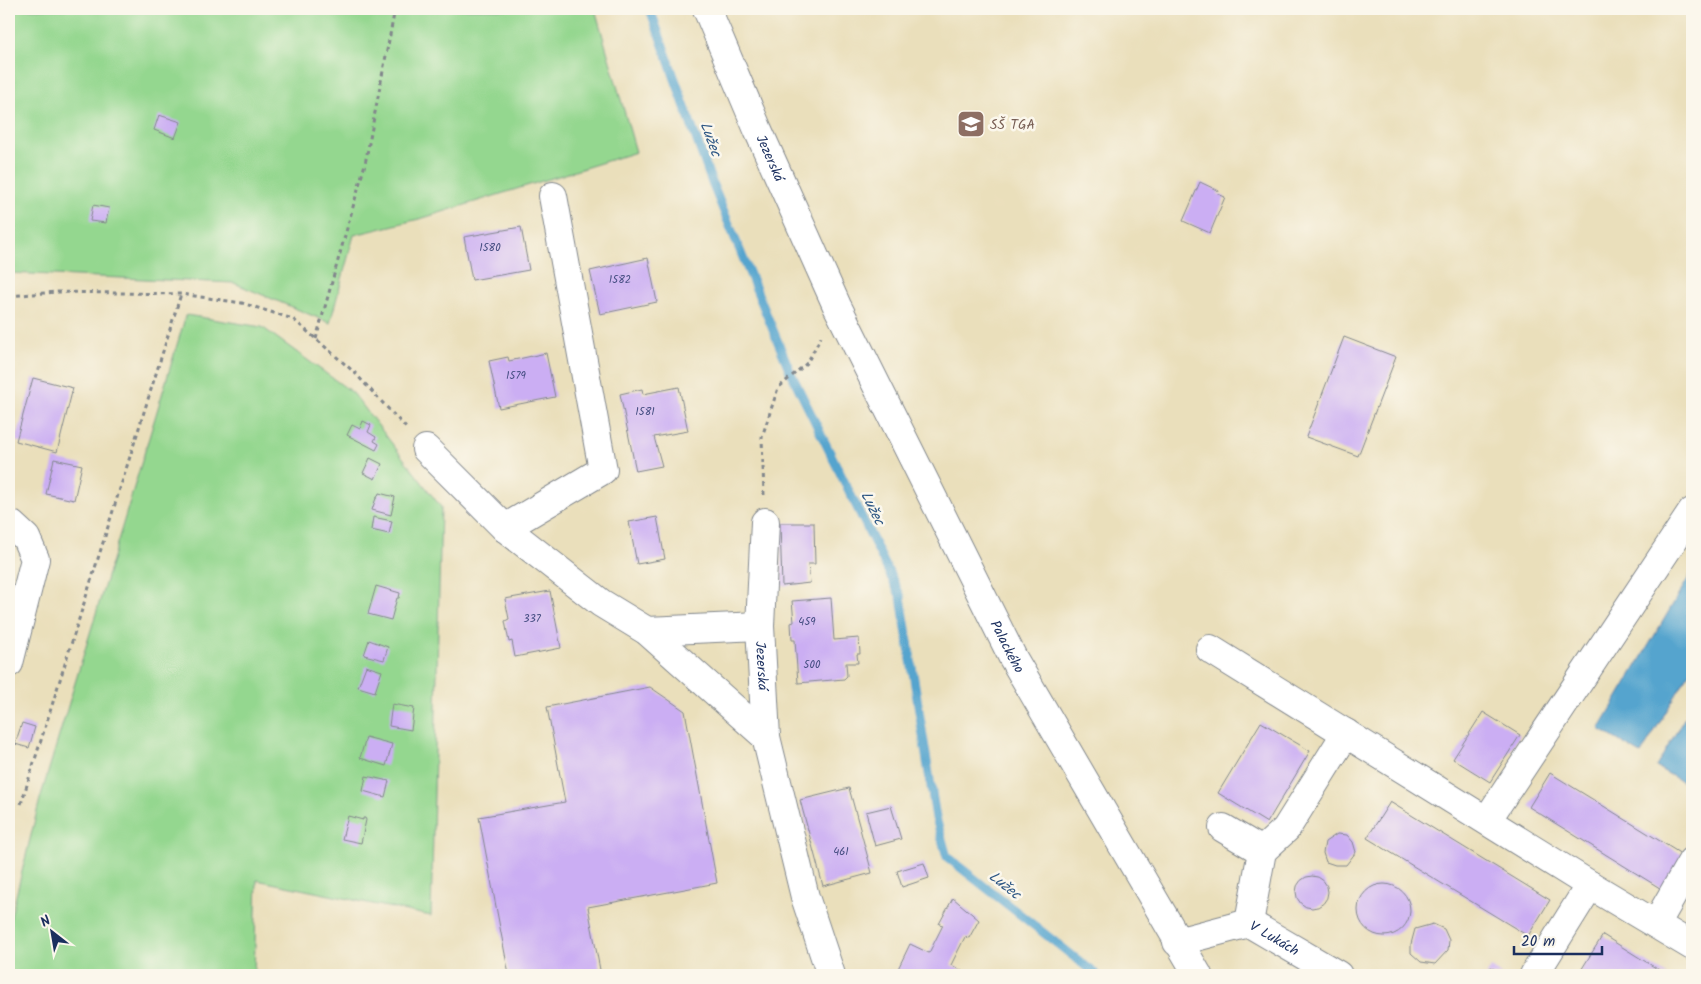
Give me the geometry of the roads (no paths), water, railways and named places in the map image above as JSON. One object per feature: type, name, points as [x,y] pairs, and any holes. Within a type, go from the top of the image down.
[{"type":"street","name":"Jezerská","points":[[707,9],[758,130],[837,306]]},
{"type":"street","points":[[505,528],[603,470],[552,196]]},
{"type":"street","name":"Palackého","points":[[837,306],[1013,658],[1196,973]]},
{"type":"street","points":[[426,450],[505,528],[601,603],[647,631],[766,737]]},
{"type":"street","points":[[1487,820],[1692,512]]},
{"type":"street","name":"Jezerská","points":[[765,522],[760,626],[766,737],[805,897],[831,975]]},
{"type":"street","points":[[9,524],[26,538],[35,559],[9,663]]},
{"type":"street","points":[[647,631],[760,626]]},
{"type":"street","points":[[1210,649],[1590,885],[1692,946]]},
{"type":"street","points":[[1249,923],[1262,851],[1286,829],[1346,733]]},
{"type":"street","points":[[1223,828],[1262,851]]},
{"type":"street","points":[[1656,924],[1692,861]]},
{"type":"street","points":[[1534,975],[1590,885]]},
{"type":"street","name":"V Lukách","points":[[1177,942],[1249,923],[1338,975]]},
{"type":"water","points":[[1692,572],[1692,668],[1641,754],[1599,729]]},
{"type":"water","points":[[1692,705],[1692,787],[1656,767]]},
{"type":"waterway","name":"Lužec","points":[[650,9],[712,183],[790,371],[901,597],[936,818],[947,857],[1097,975]]},
{"type":"place","name":"SŠ TGA","points":[[971,124]]}]
